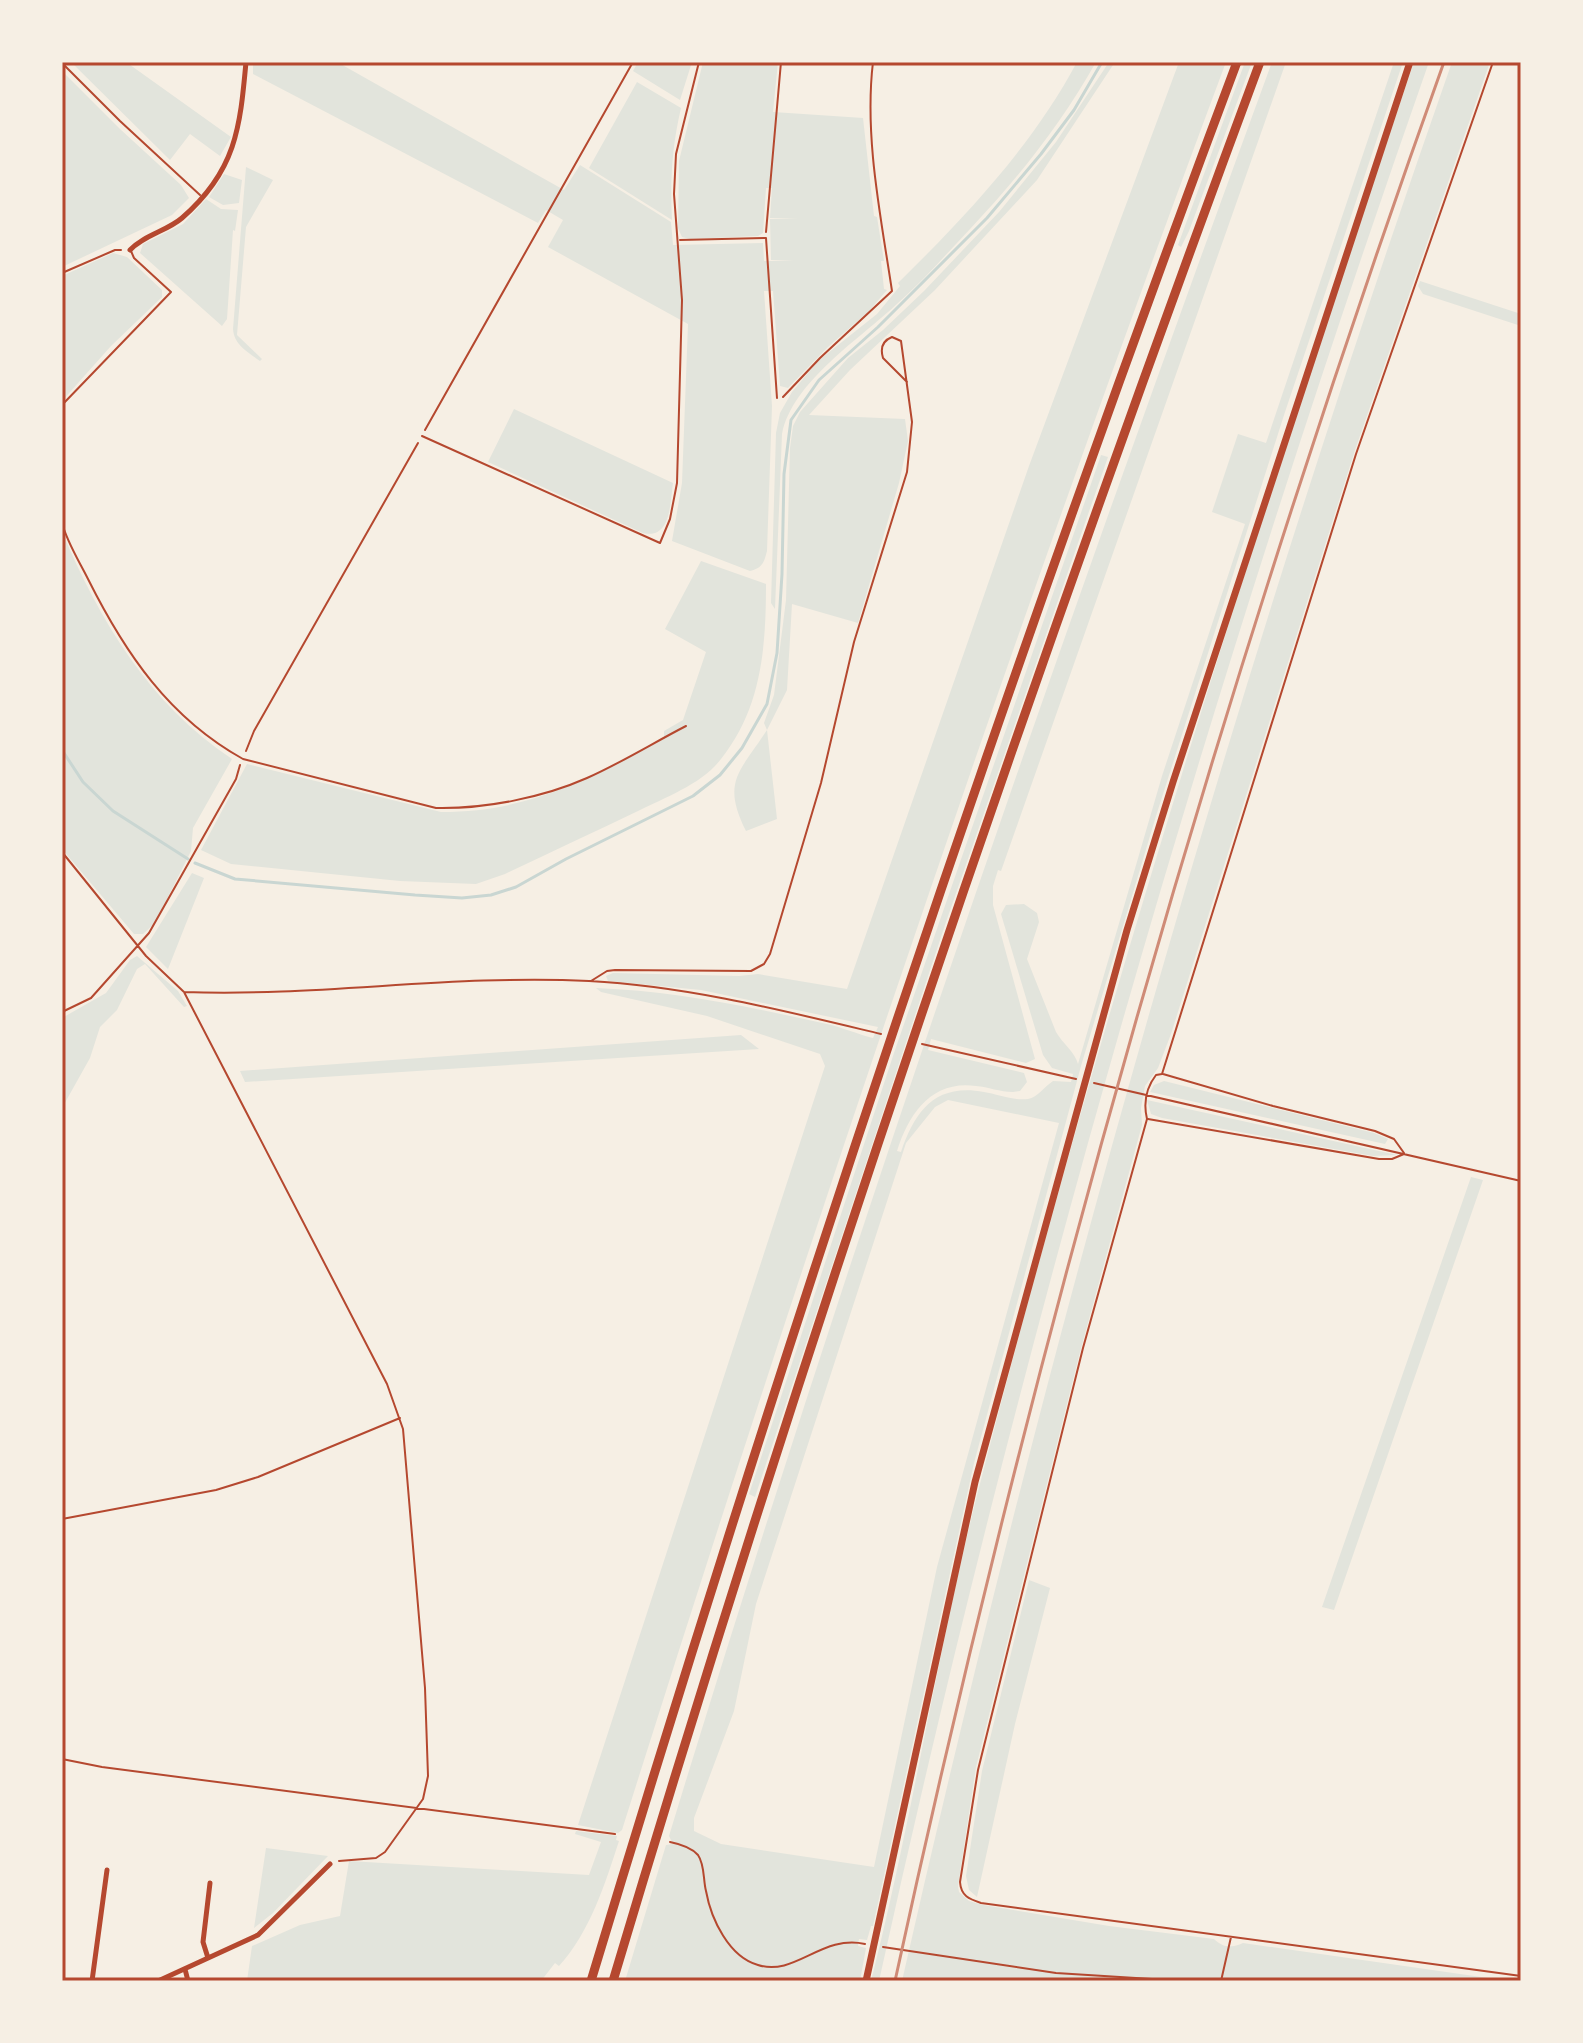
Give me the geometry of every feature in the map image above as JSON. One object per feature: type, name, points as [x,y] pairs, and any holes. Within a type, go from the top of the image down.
[{"type":"highway","points":[[591,1981],[754,1454],[909,984],[1076,505],[1237,62]]},
{"type":"highway","points":[[613,1981],[794,1401],[904,1067],[1092,525],[1260,62]]},
{"type":"main road","points":[[866,1981],[975,1482],[1127,930],[1216,648],[1410,62]]},
{"type":"street","points":[[130,250],[181,219],[222,170],[238,132],[246,62]]},
{"type":"street","points":[[158,1981],[258,1935],[330,1864]]},
{"type":"street","points":[[92,1981],[107,1870]]},
{"type":"street","points":[[208,1958],[203,1942],[210,1883]]},
{"type":"street","points":[[185,1969],[188,1981]]},
{"type":"lane","points":[[422,436],[660,543],[670,519],[677,483],[682,300],[674,194],[676,154],[699,62]]},
{"type":"lane","points":[[62,63],[202,196]]},
{"type":"lane","points":[[678,240],[766,238],[777,398]]},
{"type":"lane","points":[[62,405],[171,292],[134,258],[130,250]]},
{"type":"lane","points":[[62,523],[94,591],[146,677],[192,726],[243,759],[436,808],[468,809],[502,804],[586,779],[686,726]]},
{"type":"path","points":[[62,1012],[91,998],[157,923],[236,779],[254,731],[633,62]]},
{"type":"path","points":[[766,238],[781,62]]},
{"type":"path","points":[[777,398],[790,391],[820,358],[892,291],[878,202],[872,136],[870,87],[873,62]]},
{"type":"path","points":[[1162,1074],[1356,454],[1493,62]]},
{"type":"path","points":[[62,273],[115,250],[130,250]]},
{"type":"path","points":[[590,981],[599,974],[615,970],[751,971],[764,964],[770,954],[821,783],[854,642],[902,496],[911,443],[907,382],[901,341],[892,337],[886,339],[882,346],[883,358],[907,382]]},
{"type":"path","points":[[62,852],[138,946],[184,992],[387,1384],[400,1418],[425,1688],[428,1776],[418,1809],[385,1852],[376,1858],[330,1864]]},
{"type":"path","points":[[184,992],[284,994],[347,987],[478,980],[590,981],[670,990],[856,1028]]},
{"type":"path","points":[[948,1050],[1078,1080]]},
{"type":"path","points":[[1404,1154],[1394,1139],[1375,1131],[1162,1074],[1156,1075],[1150,1083],[1144,1107],[1147,1119],[1083,1348],[978,1770],[961,1890],[970,1899],[981,1903],[1521,1976]]},
{"type":"path","points":[[1092,1083],[1521,1181]]},
{"type":"path","points":[[1147,1119],[1379,1159],[1392,1159],[1404,1154]]},
{"type":"path","points":[[62,1519],[244,1482],[400,1418]]},
{"type":"path","points":[[62,1759],[102,1767],[615,1834]]},
{"type":"path","points":[[670,1842],[696,1852],[704,1872],[710,1908],[721,1933],[740,1955],[755,1965],[787,1965],[842,1942],[865,1944]]},
{"type":"path","points":[[1221,1981],[1231,1936]]},
{"type":"path","points":[[878,1946],[1056,1973],[1184,1981]]},
{"type":"shaded area","points":[[71,62],[126,62],[231,137],[220,156],[190,134],[170,160]]},
{"type":"shaded area","points":[[253,62],[337,62],[564,190],[580,165],[671,222],[673,245],[763,243],[764,261],[794,261],[771,260],[770,219],[798,218],[770,218],[772,188],[766,188],[763,233],[758,236],[690,239],[682,237],[678,228],[679,161],[703,62],[778,62],[773,112],[863,118],[874,216],[877,217],[884,261],[881,261],[884,289],[887,290],[788,388],[780,386],[773,291],[764,291],[772,406],[767,551],[760,567],[750,571],[672,541],[682,483],[688,324],[548,247],[563,220],[546,210],[538,223],[253,74]]},
{"type":"shaded area","points":[[638,62],[692,62],[680,100],[633,71]]},
{"type":"shaded area","points":[[1077,62],[1096,62],[1054,128],[1023,169],[917,285],[813,379],[788,415],[782,434],[775,609],[771,603],[776,433],[780,413],[792,392],[818,361],[877,314],[900,286],[898,283],[996,179],[1040,122]]},
{"type":"shaded area","points":[[1109,62],[1115,62],[1037,180],[935,290],[850,370],[809,415],[905,419],[908,441],[899,483],[858,623],[792,604],[787,690],[767,730],[764,723],[774,695],[786,600],[790,448],[793,426],[800,412],[848,358],[924,291],[999,212],[1056,142]]},
{"type":"shaded area","points":[[1179,62],[1226,62],[1066,501],[912,942],[622,1830],[618,1833],[578,1825],[825,1066],[820,1054],[707,1016],[601,992],[596,988],[655,992],[712,1001],[827,1024],[873,1038],[878,1027],[701,990],[608,981],[606,976],[613,973],[758,974],[847,989],[1029,466]]},
{"type":"shaded area","points":[[1245,62],[1252,62],[1181,247],[1178,245]]},
{"type":"shaded area","points":[[1272,62],[1286,62],[1001,871],[998,870],[993,886],[993,905],[1035,1059],[1026,1063],[931,1039],[928,1050],[1024,1073],[1027,1082],[1020,1091],[1013,1092],[960,1086],[935,1094],[924,1102],[908,1124],[897,1151],[901,1152],[920,1113],[940,1096],[967,1090],[1028,1099],[1053,1081],[1071,1082],[1073,1074],[1052,1068],[1043,1055],[1001,914],[1006,905],[1024,904],[1037,913],[1039,922],[1027,959],[1056,1032],[1078,1064],[1162,776],[1245,524],[1212,512],[1238,434],[1266,443],[1394,62],[1403,62],[1285,412],[1156,816],[1081,1066],[974,1463],[873,1926],[867,1940],[859,1939],[858,1946],[866,1948],[860,1981],[625,1981],[666,1845],[673,1844],[669,1836],[738,1612],[883,1166],[1035,723]],"holes":[[[948,1100],[1059,1123],[937,1567],[874,1867],[721,1844],[694,1831],[694,1818],[734,1711],[756,1604],[906,1143],[935,1107]]]},
{"type":"shaded area","points":[[1414,62],[1429,62],[1270,535],[1125,1013],[994,1495],[879,1981],[871,1981],[967,1535],[1080,1116],[1185,763],[1297,412]]},
{"type":"shaded area","points":[[1452,62],[1490,62],[1355,450],[1171,1034],[1158,1068],[1145,1086],[1142,1125],[1080,1352],[976,1767],[958,1886],[959,1892],[969,1901],[983,1905],[1109,1926],[1214,1939],[1228,1946],[1243,1943],[1509,1981],[902,1981],[1019,1495],[1149,1014],[1294,536]]},
{"type":"shaded area","points":[[62,71],[181,185],[189,198],[172,215],[62,267]]},
{"type":"shaded area","points":[[637,82],[681,108],[672,164],[672,220],[589,168]]},
{"type":"shaded area","points":[[246,167],[273,180],[246,227],[237,335],[262,359],[260,361],[239,344],[233,329]]},
{"type":"shaded area","points":[[224,174],[242,180],[239,203],[223,205],[209,197]]},
{"type":"shaded area","points":[[206,199],[221,209],[238,210],[233,230],[227,319],[222,326],[140,253],[143,244],[183,224]]},
{"type":"shaded area","points":[[113,253],[127,257],[162,290],[162,297],[111,346],[62,401],[62,276]]},
{"type":"shaded area","points":[[1420,281],[1521,314],[1521,326],[1423,294],[1418,286]]},
{"type":"shaded area","points":[[514,409],[673,483],[664,526],[652,534],[643,533],[488,462]]},
{"type":"shaded area","points":[[1101,455],[1108,457],[946,922],[755,1497],[749,1494],[894,1053]]},
{"type":"shaded area","points":[[62,532],[93,597],[130,658],[176,713],[232,759],[193,828],[191,851],[155,923],[143,934],[134,934],[62,849]]},
{"type":"shaded area","points":[[701,561],[766,584],[765,630],[753,698],[735,739],[713,768],[683,789],[505,874],[476,884],[400,881],[231,864],[201,850],[247,764],[441,812],[473,811],[530,799],[584,780],[664,739],[664,731],[683,720],[706,652],[665,629]]},
{"type":"shaded area","points":[[767,730],[777,819],[746,831],[735,800],[737,778]]},
{"type":"shaded area","points":[[192,873],[204,878],[168,969],[146,947]]},
{"type":"shaded area","points":[[137,956],[178,991],[187,1006],[184,1007],[145,964],[137,969],[117,1010],[100,1027],[90,1058],[62,1108],[62,1018],[106,993],[130,960]]},
{"type":"shaded area","points":[[741,1035],[759,1049],[245,1082],[240,1071]]},
{"type":"shaded area","points":[[1164,1081],[1388,1139],[1385,1144],[1150,1092],[1154,1085]]},
{"type":"shaded area","points":[[1147,1100],[1397,1155],[1373,1156],[1162,1118],[1151,1114]]},
{"type":"shaded area","points":[[1471,1177],[1483,1180],[1334,1610],[1322,1607]]},
{"type":"shaded area","points":[[1029,1580],[1050,1588],[1015,1724],[977,1897],[969,1890],[966,1876],[982,1771]]},
{"type":"shaded area","points":[[576,1831],[617,1836],[616,1840],[619,1841],[595,1907],[579,1938],[559,1966],[555,1963],[541,1981],[247,1981],[252,1946],[300,1925],[340,1916],[349,1861],[589,1875],[601,1842],[575,1834]]},
{"type":"shaded area","points":[[266,1848],[328,1856],[273,1913],[254,1928]]},
{"type":"waterway","points":[[195,863],[235,879],[462,898],[491,895],[516,887],[693,796],[720,775],[742,748],[767,704],[777,653],[784,474],[791,420],[819,380],[878,327],[987,218],[1074,110],[1102,62]]},
{"type":"waterway","points":[[62,750],[83,782],[113,811],[188,859]]},
{"type":"railway","points":[[895,1981],[1009,1495],[1138,1012],[1284,535],[1444,62]]}]
